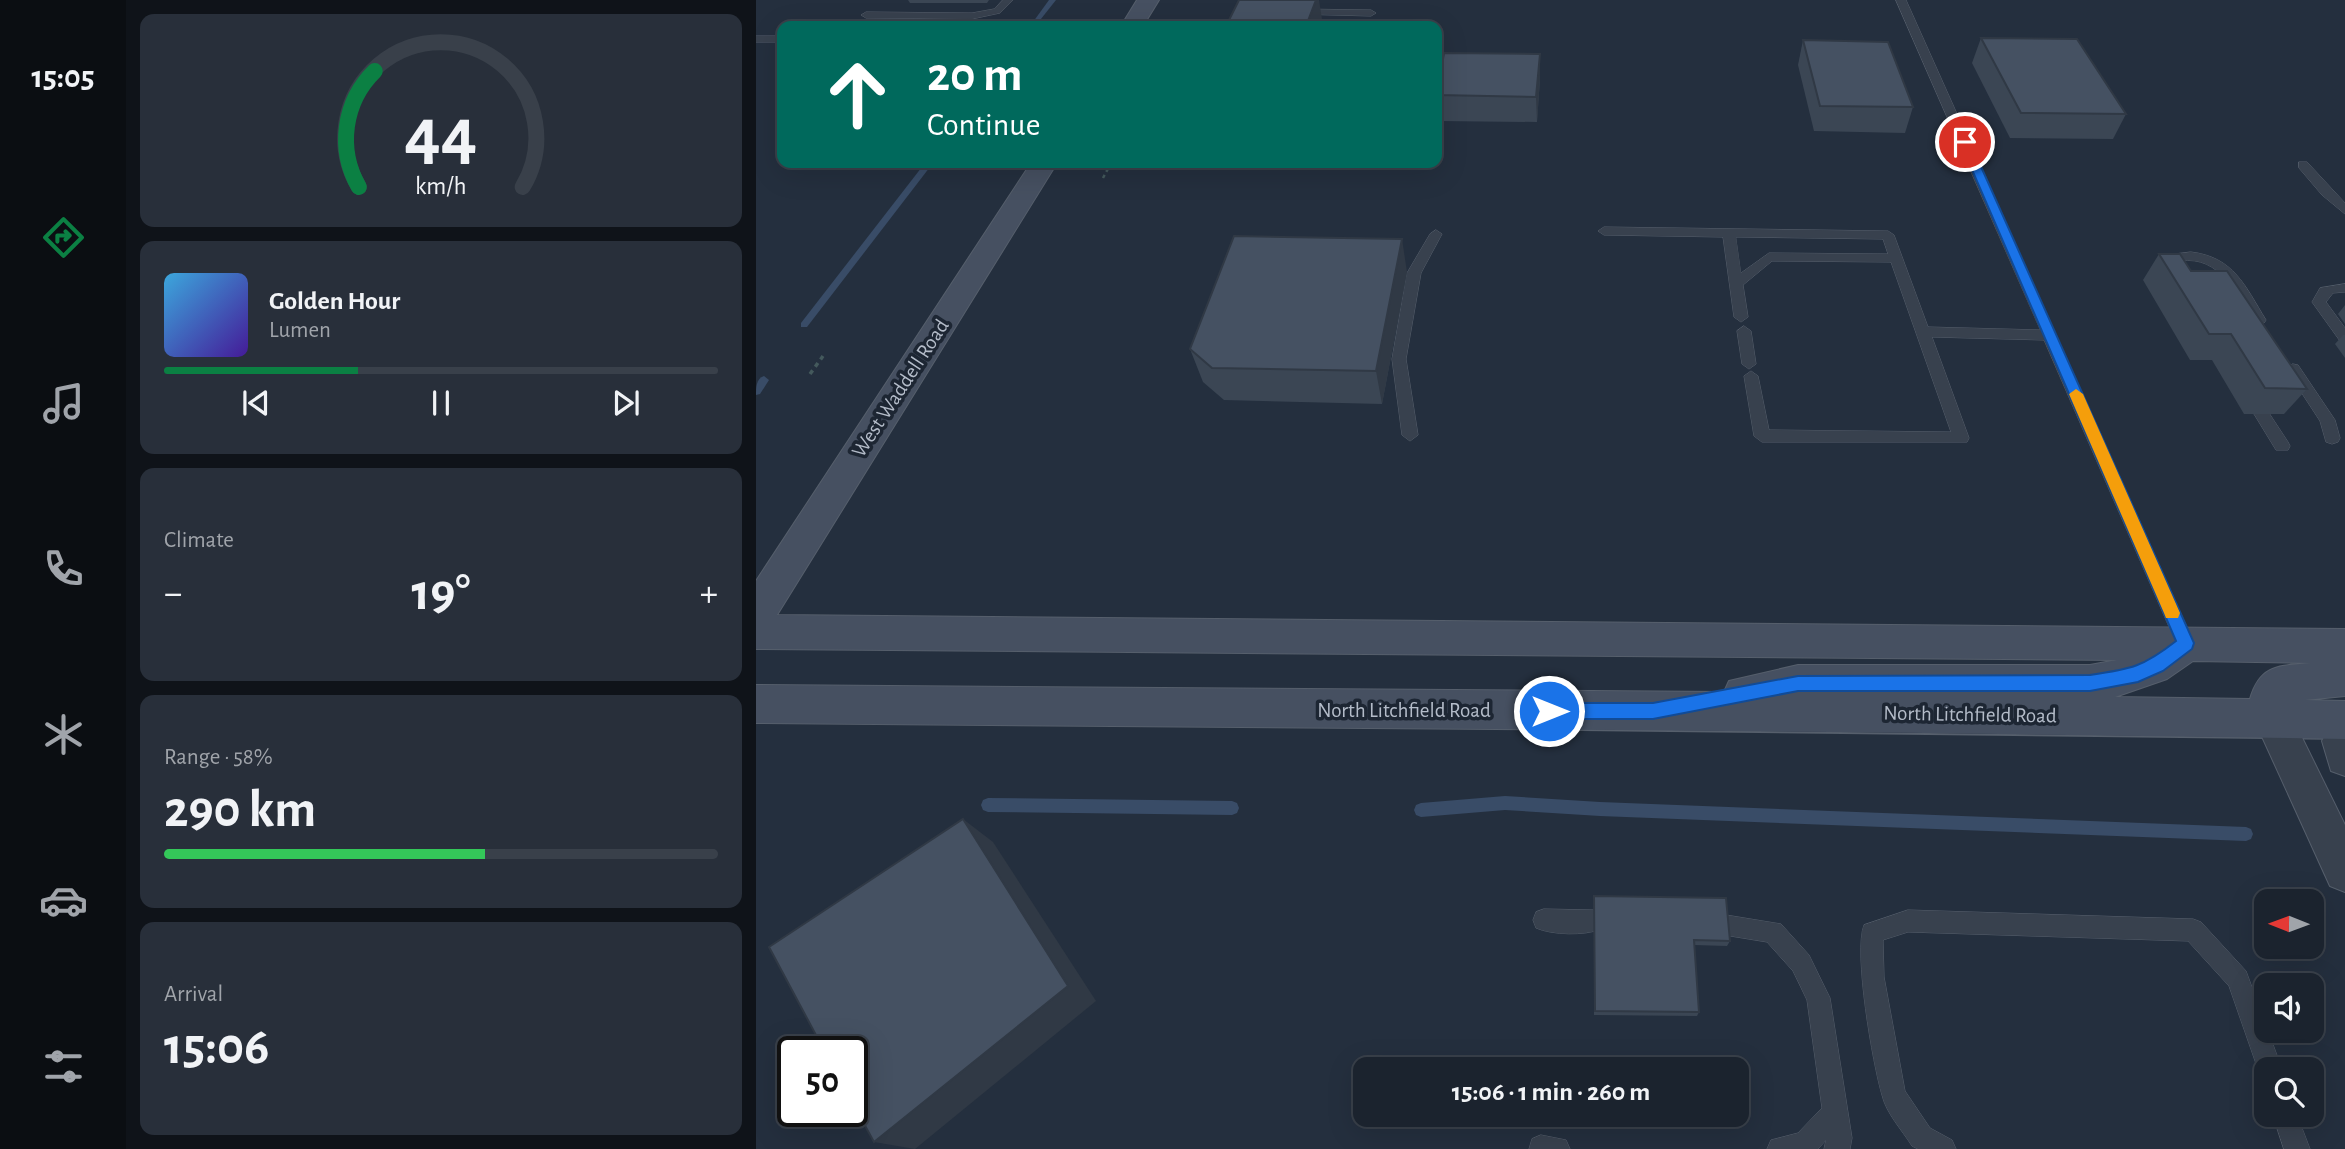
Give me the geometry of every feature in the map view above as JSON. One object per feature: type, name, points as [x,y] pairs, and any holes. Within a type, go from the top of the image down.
[{"type":"main road","points":[[1135,21],[1148,0]]},
{"type":"main road","name":"West Waddell Road","points":[[756,614],[1041,168]]},
{"type":"main road","points":[[756,632],[2345,646]]},
{"type":"main road","points":[[1653,711],[1798,683],[2090,683],[2132,677],[2157,666],[2186,643]]},
{"type":"main road","points":[[2273,719],[2270,695],[2281,684],[2345,678]]},
{"type":"main road","name":"North Litchfield Road","points":[[756,704],[1805,711],[2345,720]]},
{"type":"street","points":[[2273,719],[2345,871]]},
{"type":"street","points":[[2345,737],[2342,741],[2345,758]]},
{"type":"lane","points":[[866,15],[972,16],[997,11],[1008,0]]},
{"type":"lane","points":[[1901,0],[2186,643]]},
{"type":"lane","points":[[1290,12],[1370,13]]},
{"type":"lane","points":[[756,39],[777,39]]},
{"type":"lane","points":[[2303,165],[2345,210]]},
{"type":"lane","points":[[1604,231],[1888,235],[1961,438],[1762,436],[1729,233]]},
{"type":"lane","points":[[1410,435],[1399,359],[1414,273],[1436,234]]},
{"type":"lane","points":[[2183,288],[2172,266],[2174,258],[2202,254],[2219,264],[2238,283],[2265,329]]},
{"type":"lane","points":[[1736,284],[1769,257],[1897,258]]},
{"type":"lane","points":[[2345,288],[2326,289],[2320,294],[2319,302],[2345,338]]},
{"type":"lane","points":[[1924,332],[2050,335]]},
{"type":"lane","points":[[2281,351],[2327,420],[2332,439]]},
{"type":"lane","points":[[2262,414],[2281,446]]},
{"type":"lane","points":[[1545,920],[1593,921]]},
{"type":"lane","points":[[1943,1149],[1921,1137],[1894,1096],[1873,977],[1872,933],[1908,921],[2193,930],[2238,979],[2266,1057]]},
{"type":"lane","points":[[1726,926],[1773,932],[1801,963],[1818,998],[1839,1138],[1837,1149]]},
{"type":"lane","points":[[1780,1149],[1805,1144],[1835,1112]]},
{"type":"lane","points":[[2290,1127],[2297,1149]]},
{"type":"path","points":[[1103,178],[1108,168]]},
{"type":"path","points":[[810,374],[823,356]]},
{"type":"building","points":[[1239,0],[1316,0],[1308,21],[1228,21]]},
{"type":"building","points":[[1981,38],[2077,39],[2126,114],[2021,113]]},
{"type":"building","points":[[1803,40],[1888,42],[1913,107],[1820,106]]},
{"type":"building","points":[[1444,53],[1540,54],[1536,97],[1442,95]]},
{"type":"building","points":[[1234,236],[1402,239],[1376,371],[1212,368],[1190,349]]},
{"type":"building","points":[[2159,254],[2180,254],[2191,271],[2227,271],[2307,389],[2265,388],[2231,334],[2209,334]]},
{"type":"building","points":[[963,819],[1068,986],[874,1142],[866,1127],[868,1127],[868,1036],[816,1036],[769,947]]},
{"type":"building","points":[[1594,896],[1726,898],[1730,941],[1694,940],[1699,1012],[1595,1011]]},
{"type":"waterway","points":[[1037,21],[1053,0]]},
{"type":"waterway","points":[[804,325],[925,168]]},
{"type":"waterway","points":[[756,391],[764,380]]},
{"type":"waterway","points":[[1421,810],[1505,803],[2246,834]]},
{"type":"waterway","points":[[988,805],[1232,808]]},
{"type":"slow traffic","points":[[2076,394],[2172,613]]},
{"type":"route","points":[[1549,711],[1653,711],[1798,683],[2090,683],[2132,677],[2157,666],[2186,643],[1965,142]]}]
